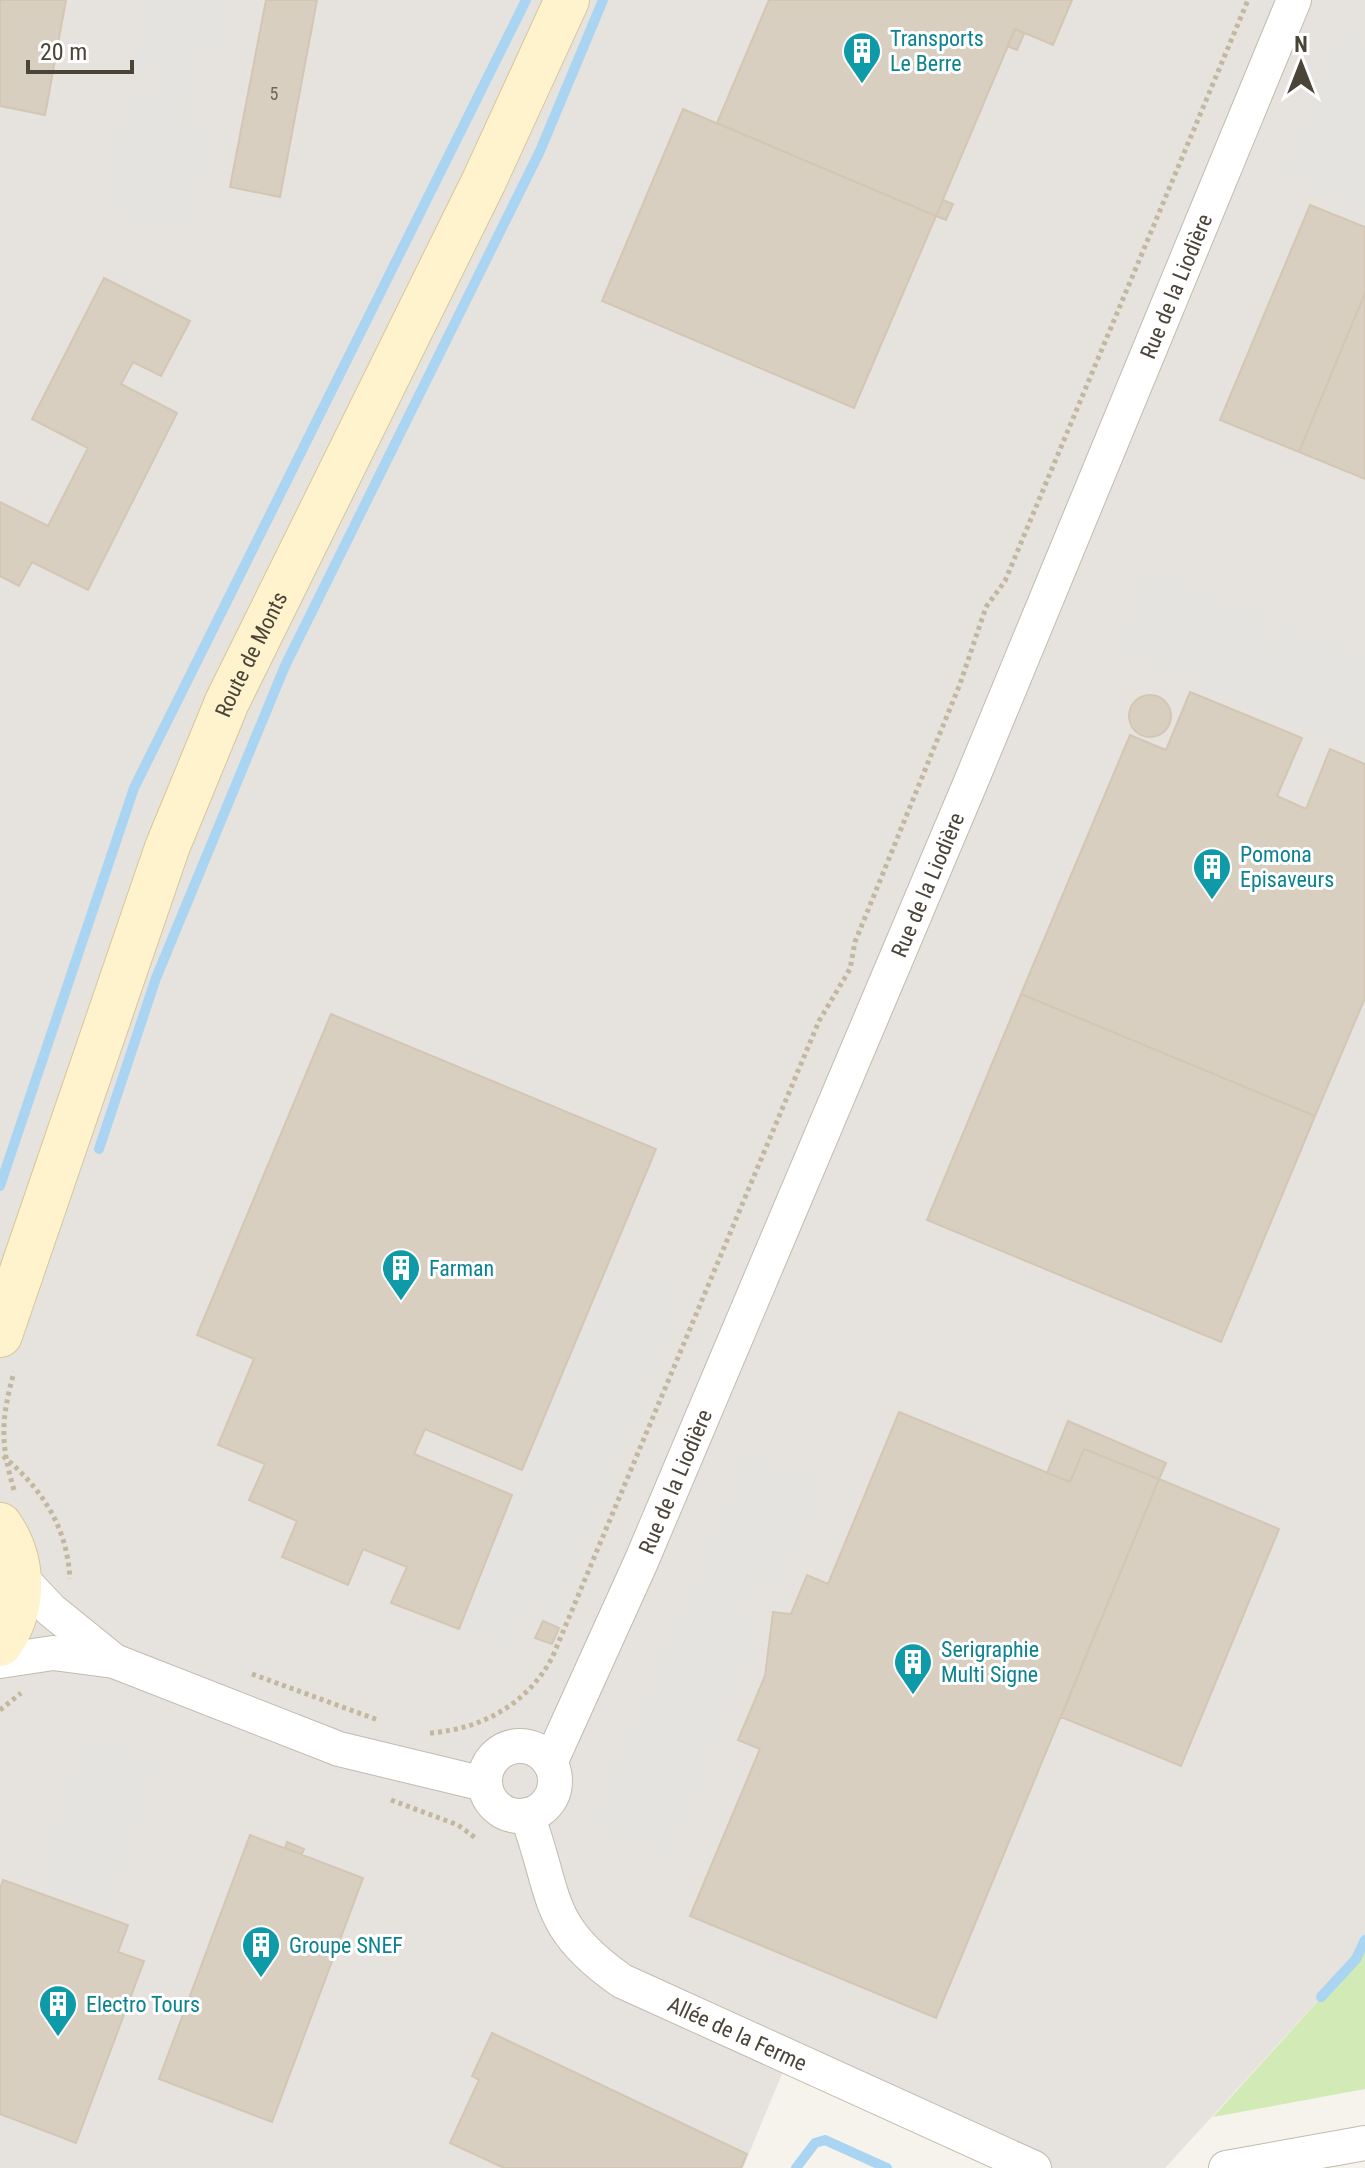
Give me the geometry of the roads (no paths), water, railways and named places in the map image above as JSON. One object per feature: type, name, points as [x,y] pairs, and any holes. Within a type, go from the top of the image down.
[{"type":"main road","name":"Route de Monts","points":[[9,1348],[167,848],[227,702],[477,196],[567,0]]},
{"type":"main road","points":[[0,1644],[16,1610],[19,1576],[7,1508]]},
{"type":"street","name":"Rue de la Liodière","points":[[550,1763],[641,1562],[970,784],[1294,0]]},
{"type":"street","points":[[19,1576],[51,1610],[114,1661]]},
{"type":"street","points":[[0,1661],[53,1653],[114,1661],[339,1749],[484,1784]]},
{"type":"street","points":[[508,1747],[531,1747],[550,1763],[554,1772],[552,1795],[537,1811],[515,1815],[494,1805],[484,1784],[490,1761],[508,1747]]},
{"type":"street","name":"Allée de la Ferme","points":[[527,1815],[560,1920],[571,1938],[622,1981],[1034,2168]]},
{"type":"street","points":[[1229,2168],[1365,2143]]},
{"type":"waterway","points":[[0,1186],[134,788],[526,0]]},
{"type":"waterway","points":[[99,1149],[156,978],[285,666],[540,151],[603,0]]},
{"type":"waterway","points":[[1321,1997],[1356,1959],[1365,1940]]},
{"type":"waterway","points":[[796,2168],[815,2143],[825,2140],[887,2168]]},
{"type":"place","name":"Transports Le Berre","points":[[862,85]]},
{"type":"place","name":"Pomona Episaveurs","points":[[1212,901]]},
{"type":"place","name":"Farman","points":[[401,1302]]},
{"type":"place","name":"Serigraphie Multi Signe","points":[[913,1696]]},
{"type":"place","name":"Groupe SNEF","points":[[261,1979]]},
{"type":"place","name":"Electro Tours","points":[[58,2038]]}]
